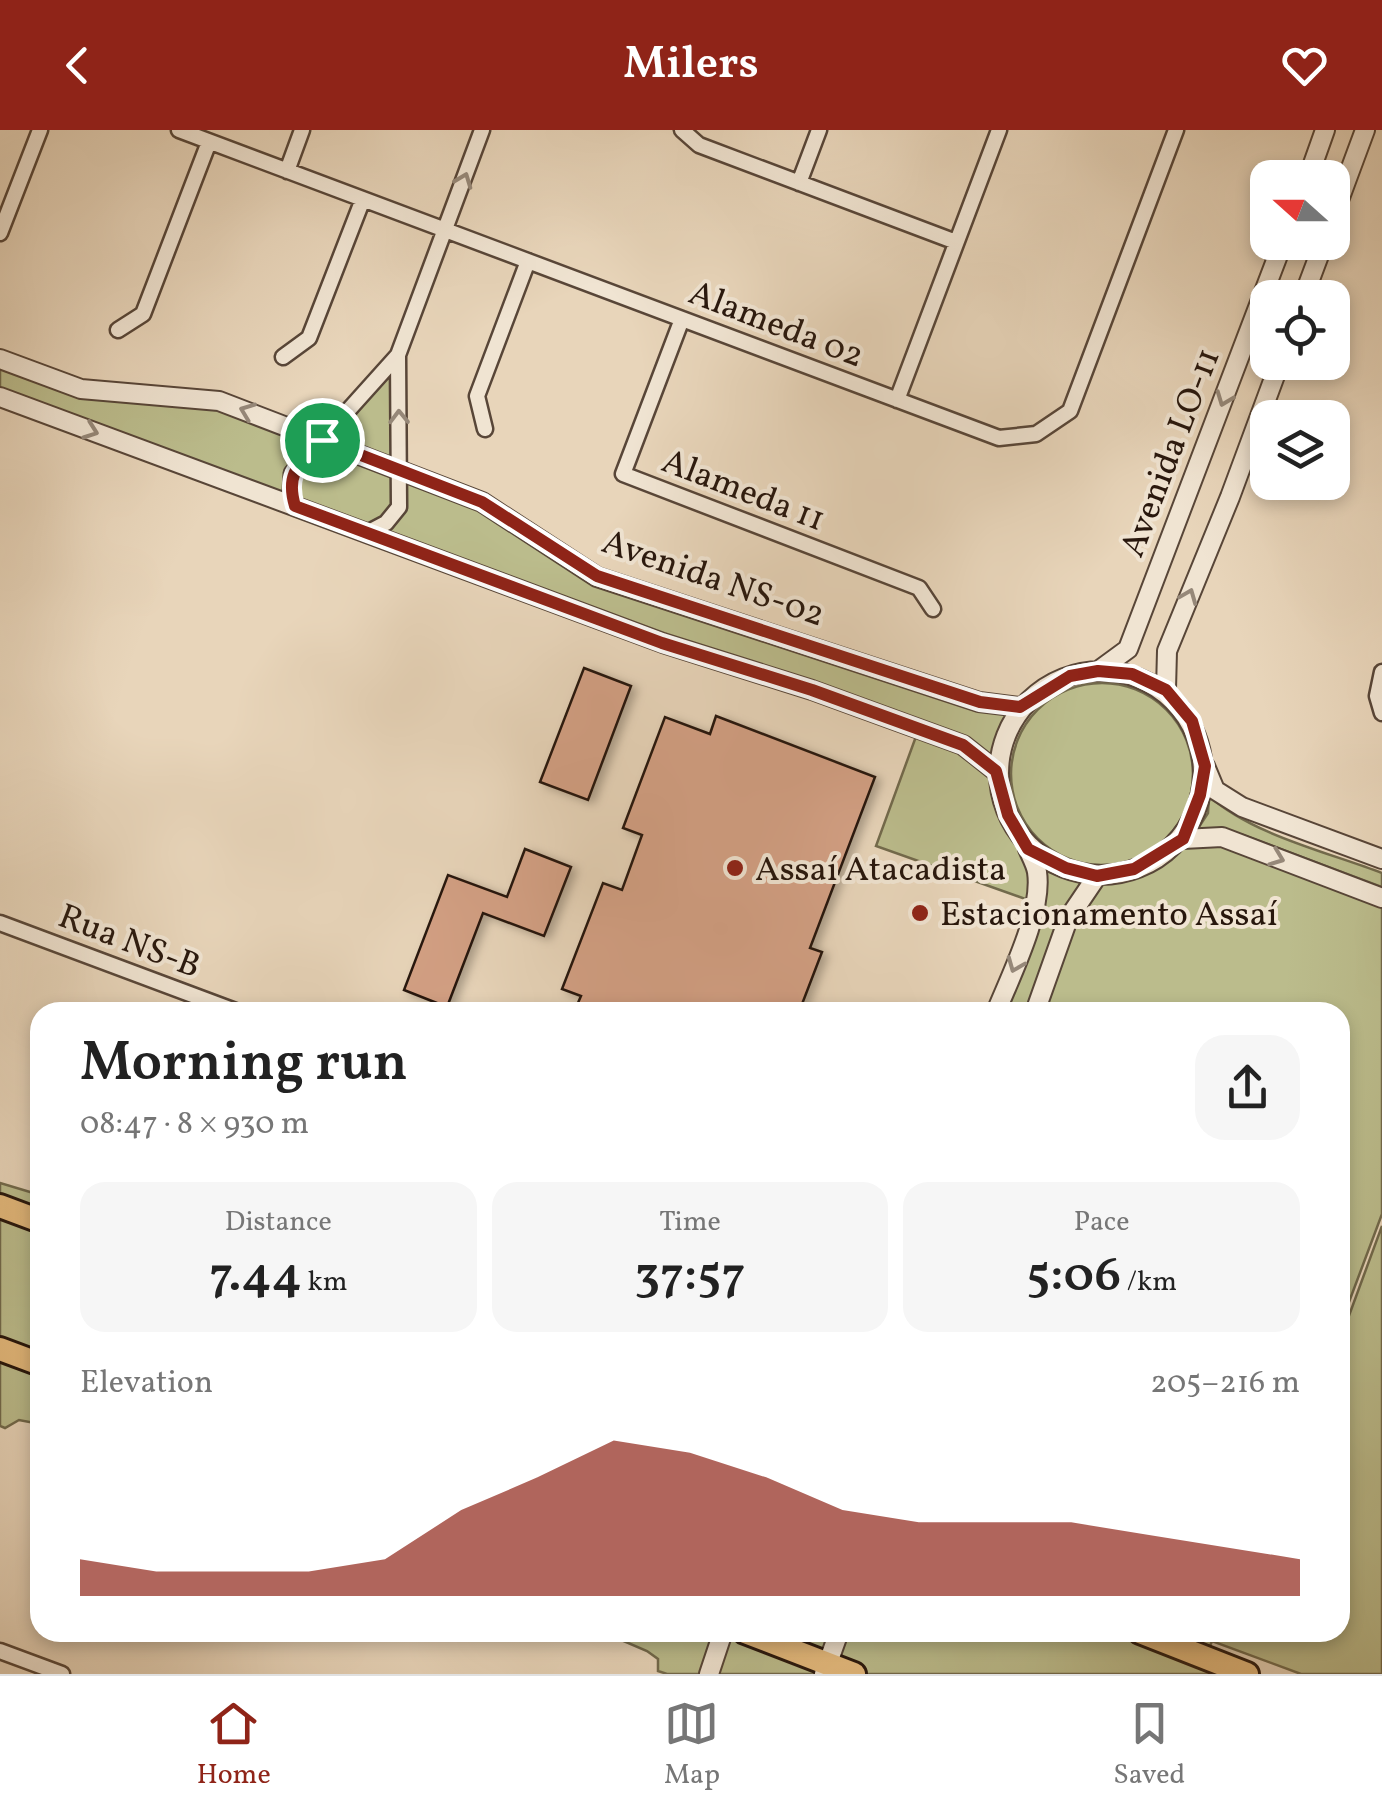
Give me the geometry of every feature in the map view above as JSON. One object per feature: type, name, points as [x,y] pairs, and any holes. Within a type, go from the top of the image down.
[{"type":"main road","points":[[0,1206],[30,1217]]},
{"type":"main road","points":[[0,1350],[30,1360]]},
{"type":"main road","points":[[767,1642],[826,1669],[854,1674]]},
{"type":"main road","points":[[1165,1642],[1247,1674]]},
{"type":"street","points":[[0,233],[40,130]]},
{"type":"street","name":"Alameda 02","points":[[178,130],[999,438],[1036,434],[1070,411],[1176,130]]},
{"type":"street","points":[[287,170],[302,130]]},
{"type":"street","points":[[295,506],[290,491],[292,473],[398,355],[482,130]]},
{"type":"street","points":[[682,130],[699,145],[956,242]]},
{"type":"street","points":[[800,183],[819,130]]},
{"type":"street","points":[[897,400],[998,130]]},
{"type":"street","points":[[1314,160],[1325,130]]},
{"type":"street","points":[[1350,172],[1366,130]]},
{"type":"street","points":[[118,330],[142,314],[210,142]]},
{"type":"street","points":[[283,357],[309,338],[363,199]]},
{"type":"street","name":"Avenida LO-11","points":[[1098,671],[1128,649],[1276,260]]},
{"type":"street","points":[[485,428],[478,396],[528,261]]},
{"type":"street","name":"Alameda 11","points":[[682,319],[623,474],[920,588],[933,609]]},
{"type":"street","points":[[366,533],[386,522],[398,506],[398,355]]},
{"type":"street","name":"Avenida NS-02","points":[[0,359],[80,388],[219,401],[482,502],[597,576],[980,702],[1020,707]]},
{"type":"street","name":"Avenida LO-11","points":[[1166,690],[1167,651],[1273,380]]},
{"type":"street","points":[[0,397],[662,643],[812,690],[963,745],[996,771]]},
{"type":"street","points":[[1000,1002],[1022,948],[1037,873],[1008,815],[996,771],[1020,707],[1070,676],[1098,671],[1132,674],[1166,690],[1192,721],[1215,790],[1242,807],[1382,860]]},
{"type":"street","points":[[1382,672],[1378,692],[1382,713]]},
{"type":"street","points":[[1183,839],[1200,795],[1205,766]]},
{"type":"street","points":[[1028,849],[1066,868],[1097,876],[1134,869],[1183,839],[1222,837],[1382,898]]},
{"type":"street","points":[[1038,1002],[1068,918],[1097,876]]},
{"type":"street","name":"Rua NS-B","points":[[0,923],[211,1002]]},
{"type":"street","points":[[709,1674],[720,1642]]},
{"type":"street","points":[[826,1669],[835,1642]]},
{"type":"street","points":[[0,1651],[62,1674]]},
{"type":"green space","points":[[398,355],[401,471],[482,502],[597,577],[1020,707],[996,771],[1008,815],[1028,849],[1066,868],[1097,876],[1134,869],[1183,839],[1222,837],[1382,898],[1382,1214],[1350,1299],[1350,1002],[999,1002],[1034,902],[876,846],[918,731],[0,397],[0,359],[81,389],[219,401],[321,440]]},
{"type":"green space","points":[[1102,683],[1137,690],[1166,710],[1186,739],[1193,774],[1186,809],[1166,838],[1137,858],[1102,865],[1067,858],[1038,838],[1018,809],[1011,774],[1018,739],[1038,710],[1067,690]]},
{"type":"green space","points":[[1209,796],[1269,832],[1382,873],[1382,887],[1243,835],[1219,830],[1195,833],[1208,813]]},
{"type":"green space","points":[[0,1183],[30,1192],[30,1422],[19,1420],[5,1428],[0,1426]]},
{"type":"green space","points":[[1382,1226],[1382,1674],[1301,1674],[1215,1642],[1350,1642],[1350,1313]]},
{"type":"green space","points":[[626,1642],[1212,1642],[1206,1656],[1252,1674],[667,1674],[658,1671],[658,1659]]},
{"type":"building","points":[[584,668],[631,686],[588,800],[540,782]]},
{"type":"building","name":"Assaí Atacadista","points":[[716,716],[875,777],[810,948],[822,952],[803,1002],[578,1002],[581,996],[562,989],[603,883],[622,890],[642,835],[623,828],[665,717],[710,734]]},
{"type":"building","points":[[525,849],[571,867],[544,936],[483,913],[449,1002],[434,1002],[404,990],[448,875],[507,897]]},
{"type":"place","name":"Assaí Atacadista","points":[[735,868]]},
{"type":"place","name":"Estacionamento Assaí","points":[[920,913]]},
{"type":"route","points":[[322,440],[482,502],[597,576],[980,702],[1020,707],[1070,676],[1098,671],[1132,674],[1166,690],[1192,721],[1205,766],[1200,795],[1183,839],[1134,869],[1097,876],[1066,868],[1028,849],[1008,815],[996,771],[963,745],[812,690],[662,643],[295,506],[290,491],[292,473],[322,440]]}]
